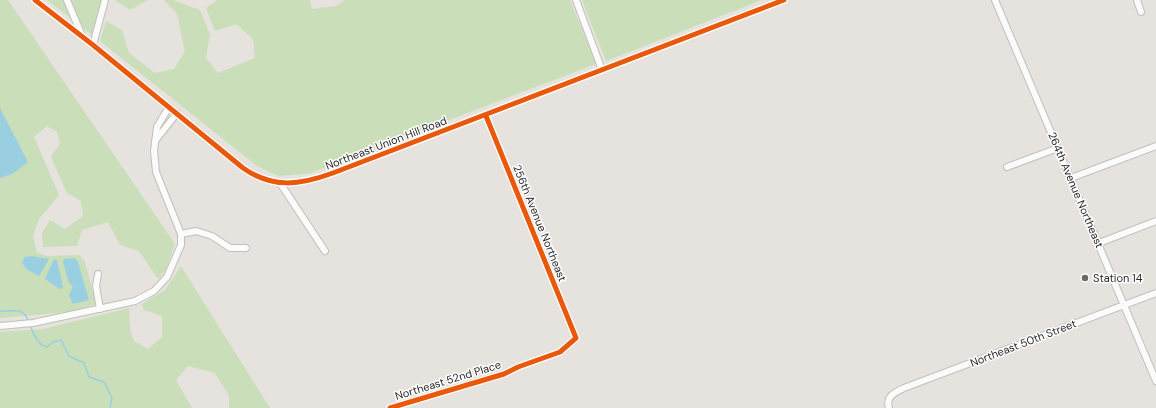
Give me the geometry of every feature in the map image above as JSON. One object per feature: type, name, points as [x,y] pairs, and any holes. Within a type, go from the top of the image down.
[{"type":"street","name":"Northeast Union Hill Road","points":[[35,0],[82,36],[243,168],[260,178],[280,183],[313,181],[486,116],[784,0]]},
{"type":"street","points":[[68,0],[82,36]]},
{"type":"street","points":[[93,45],[105,0]]},
{"type":"street","points":[[576,0],[602,70]]},
{"type":"street","name":"264th Avenue Northeast","points":[[995,0],[1099,243],[1156,381]]},
{"type":"street","points":[[1137,0],[1141,12]]},
{"type":"street","points":[[0,326],[33,323],[135,301],[154,291],[167,277],[180,245],[181,234],[156,172],[155,141],[157,127],[169,107]]},
{"type":"street","points":[[155,141],[177,113]]},
{"type":"street","name":"256th Avenue Northeast","points":[[486,116],[576,338]]},
{"type":"street","points":[[1071,178],[1156,146]]},
{"type":"street","points":[[1007,167],[1058,148]]},
{"type":"street","points":[[280,183],[325,251]]},
{"type":"street","points":[[1099,243],[1156,221]]},
{"type":"street","points":[[181,234],[196,231],[212,236],[230,248],[246,248]]},
{"type":"street","points":[[98,274],[96,286],[100,309]]},
{"type":"street","name":"Northeast 50th Street","points":[[889,408],[888,402],[890,396],[904,388],[1156,294]]},
{"type":"street","name":"Northeast 52nd Place","points":[[390,408],[504,374],[518,367],[560,352],[576,338]]},
{"type":"green space","points":[[0,0],[8,0],[175,244],[166,269],[158,279],[139,251],[120,245],[108,222],[82,230],[77,246],[43,247],[42,233],[50,220],[65,229],[83,216],[81,201],[67,193],[51,157],[60,143],[57,132],[47,126],[34,137],[59,195],[39,219],[33,236],[37,252],[46,256],[79,255],[85,262],[96,304],[68,312],[0,318]]},
{"type":"green space","points":[[47,0],[64,0],[72,19]]},
{"type":"green space","points":[[71,0],[101,0],[92,35],[82,27]]},
{"type":"green space","points":[[115,0],[148,0],[130,10]]},
{"type":"green space","points":[[164,0],[173,0],[200,10],[210,34],[206,58],[218,73],[255,58],[253,39],[236,24],[215,31],[206,8],[217,0],[310,0],[312,9],[336,6],[345,0],[570,0],[596,64],[308,174],[278,176],[257,166],[100,41],[106,21],[122,30],[129,53],[155,73],[174,69],[185,51],[177,14]]},
{"type":"green space","points":[[582,0],[762,0],[606,61]]},
{"type":"green space","points":[[181,266],[270,408],[229,408],[229,396],[215,373],[188,366],[176,380],[192,408],[0,408],[0,332],[43,329],[129,308],[130,329],[134,341],[148,349],[162,337],[162,316],[144,310],[142,304],[165,290]]},
{"type":"water","points":[[0,108],[28,162],[12,174],[0,178]]},
{"type":"water","points":[[32,256],[49,259],[39,276],[26,269],[22,262],[25,257]]},
{"type":"water","points":[[75,258],[78,262],[89,300],[73,304],[69,295],[73,286],[69,283],[63,262],[64,259]]},
{"type":"water","points":[[54,259],[57,260],[63,288],[60,289],[45,279]]},
{"type":"waterway","points":[[0,311],[19,311],[26,315],[28,320]]},
{"type":"waterway","points":[[31,327],[37,339],[44,346],[47,347],[53,342],[61,340],[69,356],[84,363],[89,377],[104,382],[112,398],[110,408]]},
{"type":"cycle path","points":[[35,0],[93,45],[243,168],[254,175],[265,179],[287,183],[309,180],[333,173],[784,0]]},
{"type":"cycle path","points":[[390,408],[504,374],[518,367],[560,352],[576,338],[486,116]]},
{"type":"place","name":"Station 14","points":[[1085,278]]}]
